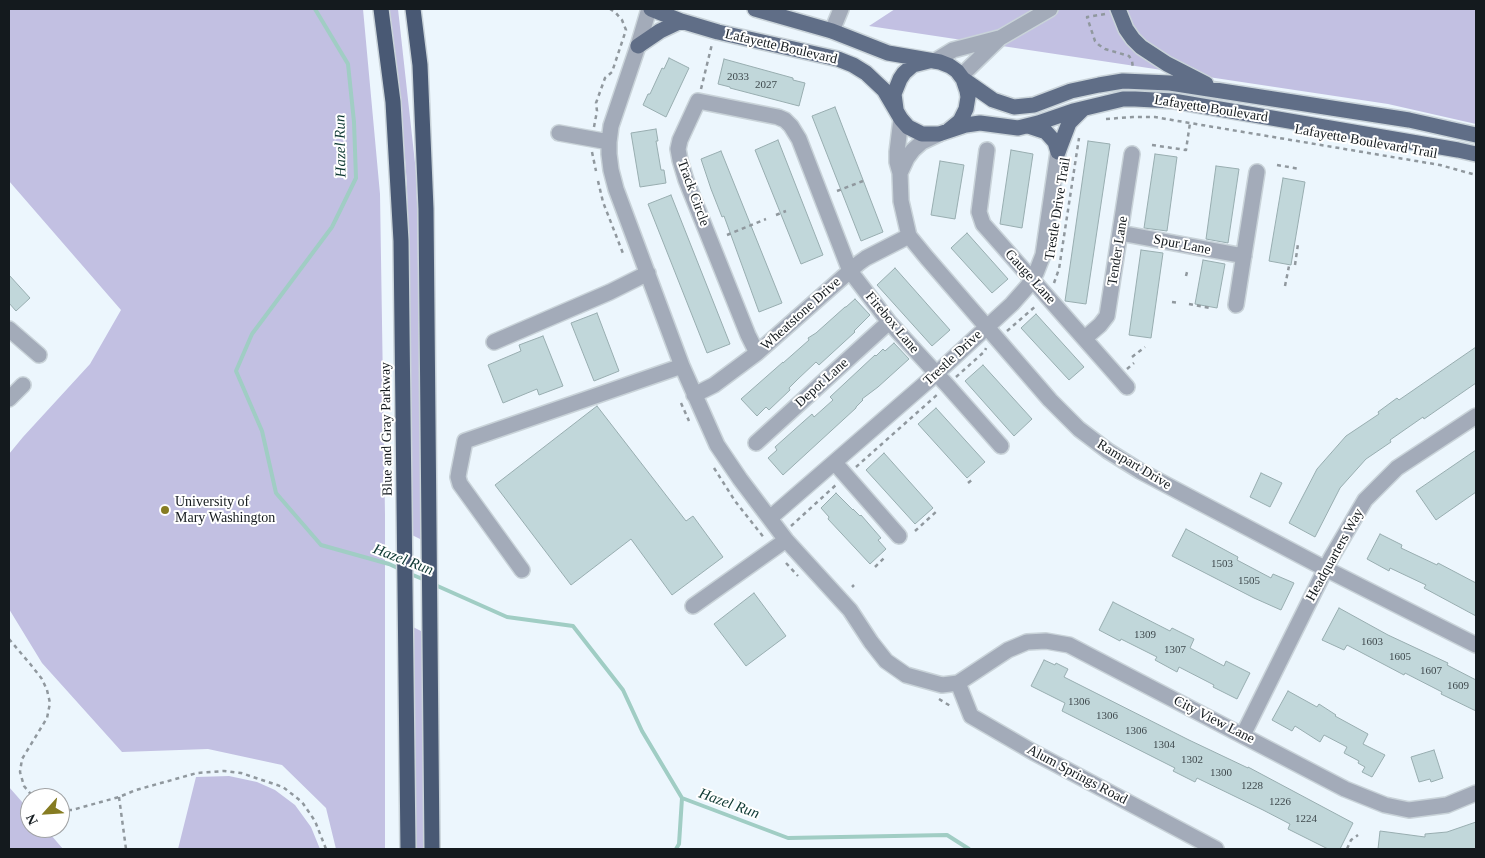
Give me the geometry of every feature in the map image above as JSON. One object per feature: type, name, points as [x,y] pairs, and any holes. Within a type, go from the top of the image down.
[{"type":"highway","name":"Blue and Gray Parkway","points":[[381,9],[393,102],[401,242],[408,849]]},
{"type":"highway","points":[[414,10],[420,65],[426,209],[432,849]]},
{"type":"main road","name":"Lafayette Boulevard","points":[[650,9],[680,21],[718,32],[838,59],[854,65],[876,81],[884,90],[908,127],[922,134],[944,132],[980,123],[1009,127],[1028,126],[1084,108],[1124,100],[1173,100],[1476,154]]},
{"type":"main road","name":"Lafayette Boulevard","points":[[755,9],[782,13],[888,53],[950,66],[962,78],[993,100],[1014,106],[1034,105],[1071,91],[1099,85],[1123,82],[1170,83],[1409,120],[1476,135]]},
{"type":"main road","points":[[1118,9],[1123,24],[1130,35],[1147,52],[1219,91]]},
{"type":"main road","points":[[638,46],[660,31],[680,21]]},
{"type":"main road","points":[[898,114],[894,94],[900,79],[913,65],[933,61]]},
{"type":"main road","points":[[944,132],[960,120],[966,109],[967,91],[962,78]]},
{"type":"main road","points":[[1058,152],[1069,124],[1084,108]]},
{"type":"main road","points":[[1028,126],[1049,134],[1055,142],[1058,152]]},
{"type":"street","points":[[650,9],[610,126],[608,142],[611,170],[616,189],[694,395],[717,445],[740,479],[770,518],[787,535],[850,610],[886,661],[906,675],[920,680],[942,685],[958,683]]},
{"type":"street","points":[[832,31],[841,9]]},
{"type":"street","points":[[933,61],[953,50],[1000,38],[1050,9]]},
{"type":"street","points":[[962,78],[1000,38]]},
{"type":"street","name":"Track Circle","points":[[757,353],[686,180],[679,154],[680,140],[698,101],[778,117],[785,120],[791,126],[799,139],[850,271]]},
{"type":"street","name":"Rampart Drive","points":[[898,114],[897,152],[901,201],[909,236],[1050,400],[1079,429],[1108,451],[1140,471],[1476,645]]},
{"type":"street","points":[[900,173],[913,150],[922,142],[944,132]]},
{"type":"street","points":[[559,133],[608,142]]},
{"type":"street","name":"Gauge Lane","points":[[987,150],[979,212],[985,227],[1127,387]]},
{"type":"street","name":"Trestle Drive","points":[[770,518],[936,374],[1028,287],[1043,255],[1058,152]]},
{"type":"street","name":"Tender Lane","points":[[1085,338],[1107,316],[1132,154]]},
{"type":"street","points":[[1236,305],[1257,172]]},
{"type":"street","name":"Spur Lane","points":[[1120,233],[1244,256]]},
{"type":"street","name":"Wheatstone Drive","points":[[694,395],[714,385],[757,353],[866,258],[909,236]]},
{"type":"street","name":"Firebox Lane","points":[[850,271],[889,322],[1001,446]]},
{"type":"street","points":[[494,342],[610,292],[648,273]]},
{"type":"street","name":"Depot Lane","points":[[756,443],[889,322]]},
{"type":"street","points":[[9,328],[39,355]]},
{"type":"street","points":[[522,570],[460,484],[458,477],[465,440],[682,366]]},
{"type":"street","points":[[9,399],[23,385]]},
{"type":"street","name":"Headquarters Way","points":[[1243,735],[1326,569],[1366,500],[1397,468],[1476,416]]},
{"type":"street","points":[[835,463],[899,536]]},
{"type":"street","points":[[693,606],[787,535]]},
{"type":"street","name":"City View Lane","points":[[958,683],[1008,650],[1027,642],[1046,641],[1069,645],[1345,789],[1385,805],[1409,810],[1419,809],[1447,805],[1476,793]]},
{"type":"street","name":"Alum Springs Road","points":[[958,683],[971,716],[1040,756],[1216,849]]},
{"type":"path","points":[[594,126],[597,111],[596,103],[605,78],[612,72],[626,30],[622,20],[610,9]]},
{"type":"path","points":[[1118,9],[1087,17],[1097,43],[1105,49],[1129,56],[1132,60],[1134,74]]},
{"type":"path","points":[[705,73],[712,44]]},
{"type":"path","name":"Lafayette Boulevard Trail","points":[[1100,120],[1155,117],[1440,165],[1476,175]]},
{"type":"path","points":[[1152,145],[1186,150],[1190,123]]},
{"type":"path","name":"Trestle Drive Trail","points":[[1053,284],[1058,270],[1079,142],[1078,133]]},
{"type":"path","points":[[1277,165],[1300,169]]},
{"type":"path","points":[[837,191],[863,181]]},
{"type":"path","points":[[603,202],[626,259]]},
{"type":"path","points":[[776,215],[786,211]]},
{"type":"path","points":[[727,235],[766,219]]},
{"type":"path","points":[[1295,265],[1298,244]]},
{"type":"path","points":[[1285,286],[1289,266]]},
{"type":"path","points":[[1186,276],[1187,272]]},
{"type":"path","points":[[1004,331],[1009,330],[1042,300]]},
{"type":"path","points":[[1172,302],[1179,303]]},
{"type":"path","points":[[1189,304],[1210,308]]},
{"type":"path","points":[[1132,357],[1145,346]]},
{"type":"path","points":[[953,380],[986,350],[986,347]]},
{"type":"path","points":[[852,471],[941,391]]},
{"type":"path","points":[[968,483],[973,479]]},
{"type":"path","points":[[787,535],[840,482]]},
{"type":"path","points":[[915,531],[938,510]]},
{"type":"path","points":[[875,566],[886,556]]},
{"type":"path","points":[[9,640],[42,679],[50,703],[47,718],[22,759],[20,772],[26,788]]},
{"type":"path","points":[[70,810],[120,797],[136,790],[197,773],[224,771],[241,773],[283,788],[302,802],[315,821],[326,849]]},
{"type":"path","points":[[120,797],[126,849]]},
{"type":"path","points":[[1348,849],[1351,840],[1358,835]]},
{"type":"shaded area","points":[[9,9],[363,9],[380,194],[385,515],[385,849],[336,849],[326,808],[282,765],[208,749],[122,752],[42,663],[9,609],[9,454],[90,364],[121,310],[9,181]]},
{"type":"shaded area","points":[[389,9],[398,9],[416,172],[422,540],[412,535],[407,186],[402,118]]},
{"type":"shaded area","points":[[895,9],[1476,9],[1476,124],[1388,104],[869,26]]},
{"type":"shaded area","points":[[413,627],[423,632],[425,849],[415,849]]},
{"type":"shaded area","points":[[229,776],[257,782],[275,790],[295,805],[311,827],[320,849],[178,849],[196,777]]},
{"type":"shaded area","points":[[9,787],[20,800],[20,838],[54,838],[63,849],[9,849]]},
{"type":"building","points":[[669,58],[689,68],[666,117],[643,105]]},
{"type":"building","points":[[724,59],[805,83],[799,106],[718,84]]},
{"type":"building","points":[[835,107],[883,232],[861,241],[812,116]]},
{"type":"building","points":[[656,129],[661,170],[664,170],[666,183],[640,187],[631,133]]},
{"type":"building","points":[[778,140],[823,255],[801,264],[755,150]]},
{"type":"building","points":[[1088,141],[1110,144],[1086,304],[1065,301]]},
{"type":"building","points":[[1011,150],[1033,154],[1022,228],[1000,224]]},
{"type":"building","points":[[721,151],[782,303],[759,312],[701,159]]},
{"type":"building","points":[[1155,154],[1177,157],[1167,231],[1144,228]]},
{"type":"building","points":[[940,161],[964,165],[955,219],[931,215]]},
{"type":"building","points":[[1216,166],[1239,169],[1228,243],[1206,239]]},
{"type":"building","points":[[1283,178],[1305,182],[1291,265],[1269,261]]},
{"type":"building","points":[[671,195],[730,344],[707,353],[648,204]]},
{"type":"building","points":[[967,233],[1008,279],[992,293],[951,248]]},
{"type":"building","points":[[1141,250],[1163,253],[1151,338],[1129,335]]},
{"type":"building","points":[[1203,260],[1225,264],[1217,308],[1195,304]]},
{"type":"building","points":[[895,268],[950,330],[932,346],[877,285]]},
{"type":"building","points":[[9,275],[30,298],[16,311],[9,303]]},
{"type":"building","points":[[855,299],[870,315],[855,332],[819,365],[816,362],[769,410],[766,407],[757,416],[741,399],[809,340],[808,338]]},
{"type":"building","points":[[597,313],[619,371],[594,381],[571,323]]},
{"type":"building","points":[[1036,314],[1084,367],[1069,380],[1021,328]]},
{"type":"building","points":[[543,336],[563,386],[539,395],[537,389],[503,403],[488,365],[521,351],[519,345]]},
{"type":"building","points":[[894,343],[909,359],[862,399],[856,408],[783,475],[768,458],[777,450],[775,447],[812,414],[814,417],[833,400],[830,397],[875,355],[883,349],[885,351]]},
{"type":"building","points":[[1476,347],[1476,383],[1424,419],[1423,417],[1366,459],[1340,488],[1315,537],[1289,523],[1317,469],[1346,436],[1379,414],[1378,412],[1397,398],[1399,400]]},
{"type":"building","points":[[983,365],[1032,419],[1014,436],[965,381]]},
{"type":"building","points":[[597,406],[686,521],[693,516],[723,557],[672,595],[631,539],[571,585],[495,485]]},
{"type":"building","points":[[936,408],[985,462],[967,478],[918,424]]},
{"type":"building","points":[[1476,450],[1476,492],[1436,520],[1416,491]]},
{"type":"building","points":[[884,453],[933,508],[915,524],[866,470]]},
{"type":"building","points":[[1261,473],[1282,483],[1270,507],[1250,497]]},
{"type":"building","points":[[836,493],[853,510],[861,515],[881,538],[878,540],[886,549],[870,564],[828,519],[829,517],[821,508]]},
{"type":"building","points":[[1186,529],[1238,557],[1237,560],[1271,578],[1273,574],[1294,583],[1281,610],[1172,556]]},
{"type":"building","points":[[1380,534],[1402,545],[1401,548],[1437,565],[1438,563],[1476,583],[1476,616],[1424,588],[1426,585],[1390,568],[1389,571],[1367,559]]},
{"type":"building","points":[[754,593],[786,636],[746,666],[714,624]]},
{"type":"building","points":[[1113,602],[1170,631],[1172,628],[1194,639],[1190,648],[1224,666],[1226,661],[1250,673],[1237,699],[1179,667],[1177,672],[1155,660],[1157,657],[1099,630]]},
{"type":"building","points":[[1339,608],[1388,635],[1448,663],[1447,665],[1476,680],[1476,711],[1347,645],[1344,650],[1322,640]]},
{"type":"building","points":[[1044,660],[1068,669],[1064,677],[1189,740],[1248,767],[1353,823],[1340,849],[1328,849],[1288,829],[1290,824],[1197,778],[1195,782],[1173,771],[1175,768],[1062,711],[1065,703],[1031,686]]},
{"type":"building","points":[[1288,691],[1317,707],[1319,704],[1335,716],[1368,734],[1363,744],[1385,755],[1372,777],[1362,772],[1365,767],[1358,763],[1359,761],[1344,753],[1347,747],[1324,735],[1320,742],[1295,726],[1292,731],[1272,720]]},
{"type":"building","points":[[1434,750],[1443,778],[1431,782],[1430,779],[1419,782],[1411,757]]},
{"type":"building","points":[[1476,822],[1476,849],[1378,849],[1380,831],[1425,837],[1425,834],[1447,832]]},
{"type":"waterway","name":"Hazel Run","points":[[315,9],[348,64],[354,122],[356,178],[332,227],[252,334],[236,371],[262,431],[276,493],[321,545],[389,564],[402,570]]},
{"type":"waterway","name":"Hazel Run","points":[[408,573],[425,580]]},
{"type":"waterway","name":"Hazel Run","points":[[433,584],[507,617],[573,626],[623,690],[642,731],[682,798],[788,838],[947,835],[969,849]]},
{"type":"waterway","points":[[676,849],[679,844],[682,798]]},
{"type":"place","name":"University of Mary Washington","points":[[165,510]]}]
